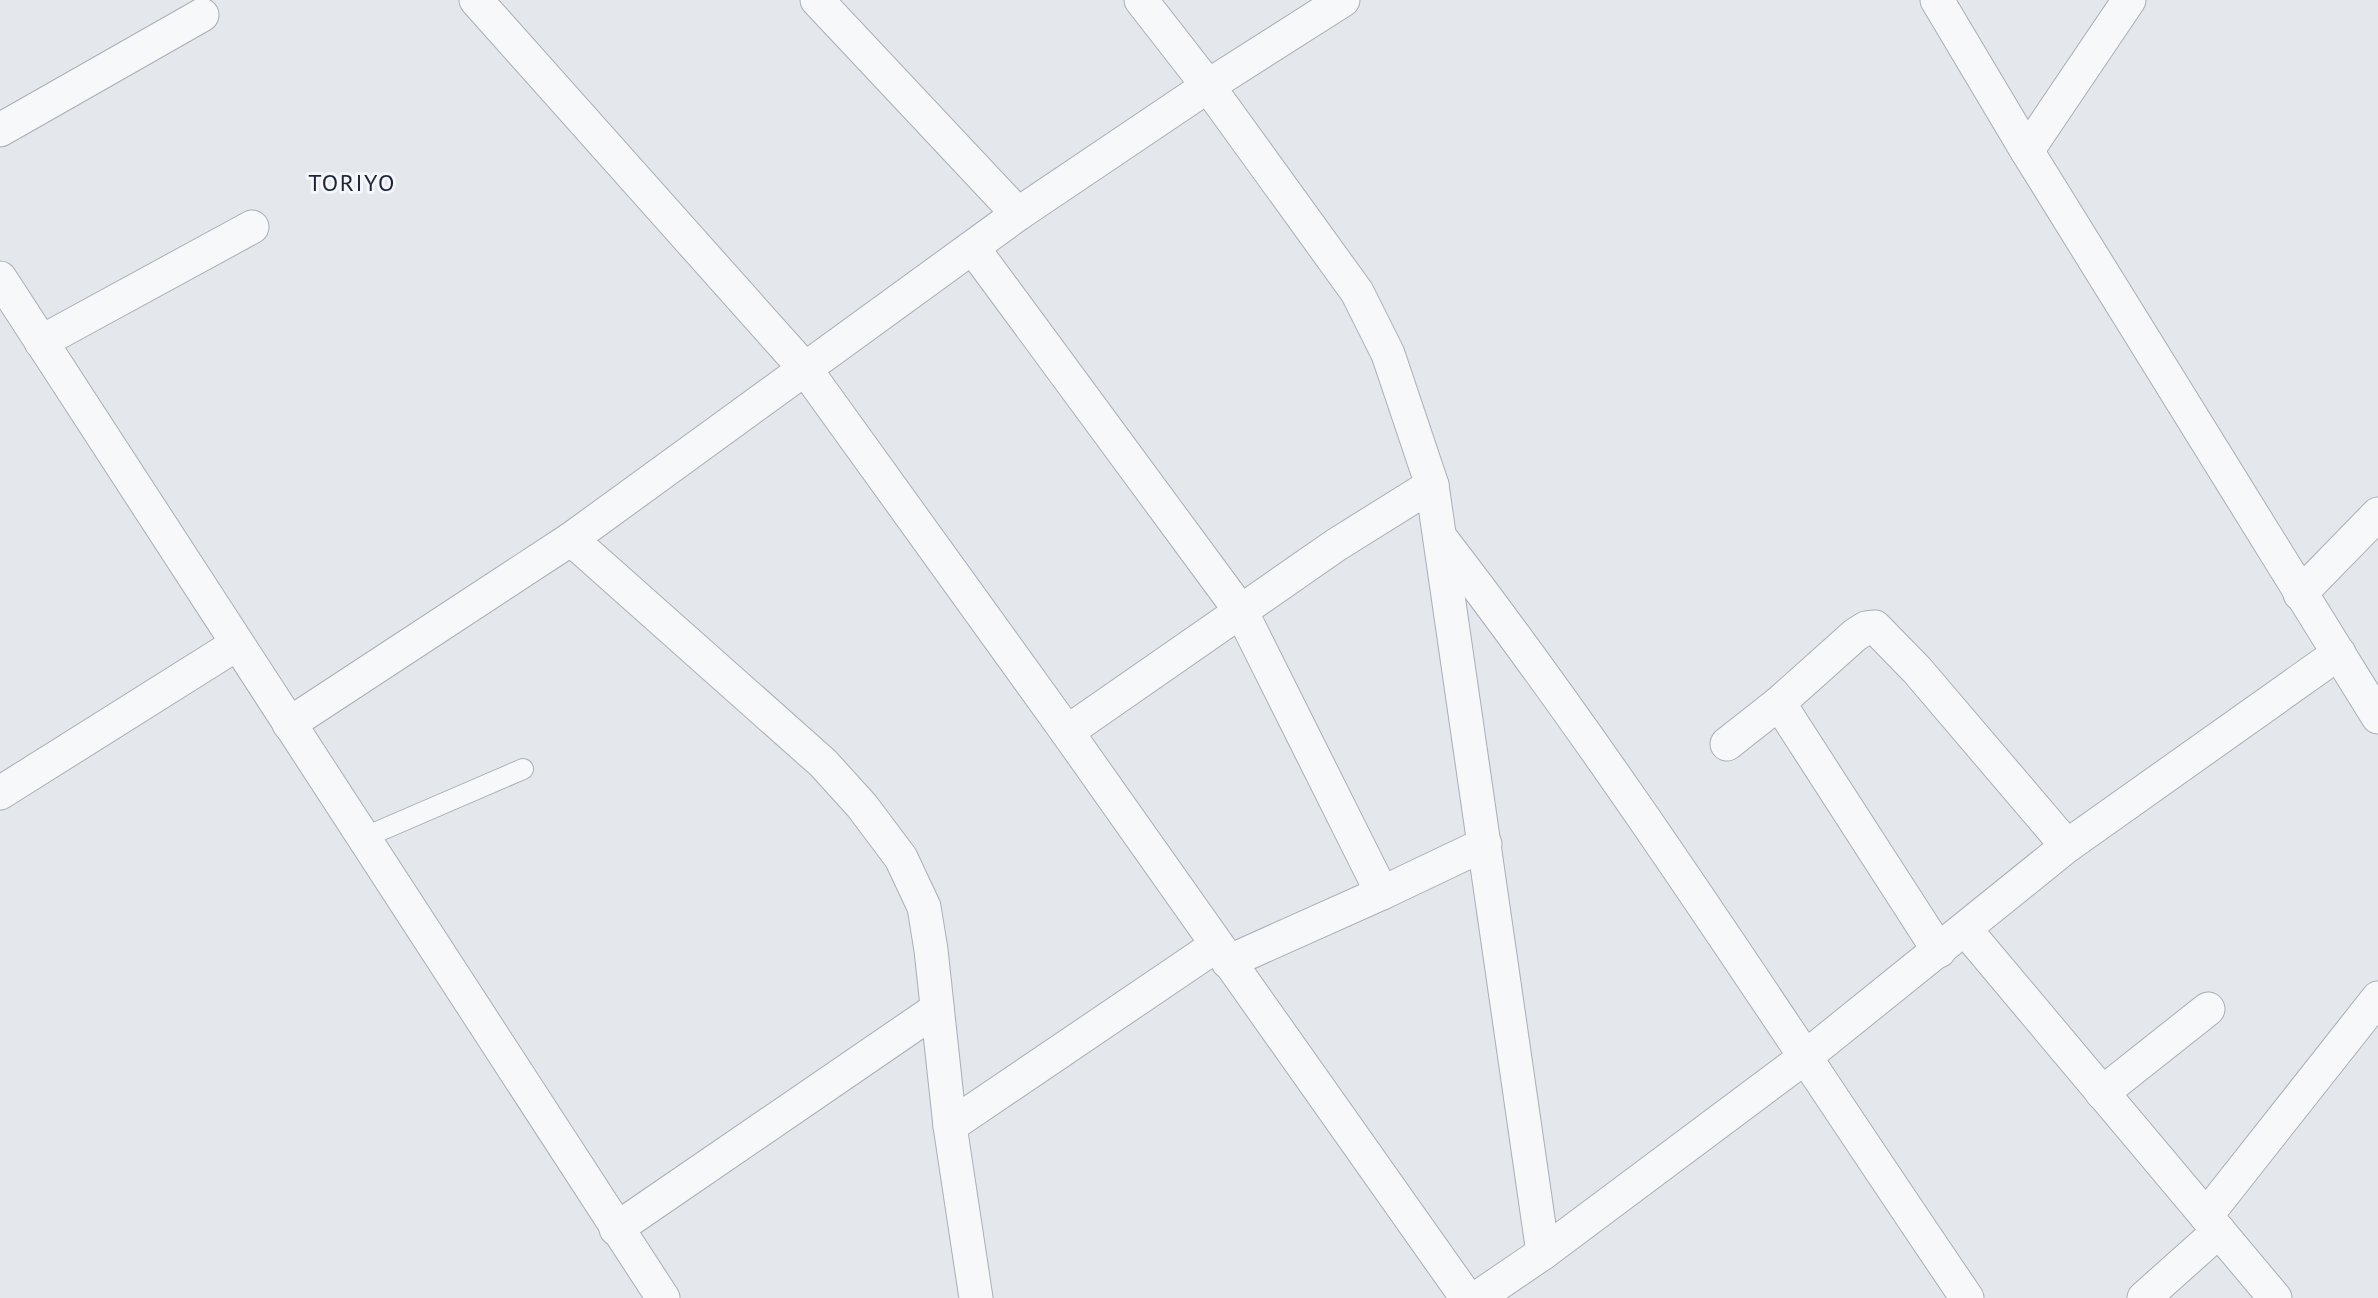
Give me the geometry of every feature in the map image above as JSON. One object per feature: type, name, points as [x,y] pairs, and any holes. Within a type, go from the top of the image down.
[{"type":"street","points":[[476,0],[806,370],[1067,732],[1467,1298]]},
{"type":"street","points":[[817,0],[1018,214]]},
{"type":"street","points":[[1140,0],[1208,86],[1358,292],[1388,354],[1432,485],[1442,540],[1544,1253]]},
{"type":"street","points":[[289,724],[571,539],[1018,214],[1208,86],[1343,0]]},
{"type":"street","points":[[1937,0],[2027,151],[2378,717]]},
{"type":"street","points":[[2027,151],[2129,0]]},
{"type":"street","points":[[0,130],[202,15]]},
{"type":"street","points":[[41,342],[252,227]]},
{"type":"street","points":[[973,248],[1242,613],[1382,893]]},
{"type":"street","points":[[0,278],[616,1229],[663,1298]]},
{"type":"street","points":[[1067,732],[1242,613],[1336,545],[1432,485]]},
{"type":"street","points":[[2300,594],[2378,514]]},
{"type":"street","points":[[571,539],[823,763],[887,836],[912,878],[924,907],[950,1126],[976,1298]]},
{"type":"street","points":[[1442,540],[1499,615],[1676,863],[1966,1298]]},
{"type":"street","points":[[1727,744],[1779,703],[1855,635],[1869,627],[1877,628],[1917,670],[2067,846]]},
{"type":"street","points":[[0,793],[237,644]]},
{"type":"street","points":[[1477,1298],[1544,1253],[1804,1058],[2067,846],[2339,653]]},
{"type":"street","points":[[1779,703],[1939,951]]},
{"type":"street","points":[[950,1126],[1222,953],[1382,893],[1485,844]]},
{"type":"street","points":[[1965,929],[2275,1298]]},
{"type":"street","points":[[2144,1298],[2212,1224],[2378,998]]},
{"type":"street","points":[[616,1229],[937,1009]]},
{"type":"street","points":[[2102,1093],[2208,1009]]},
{"type":"lane","points":[[363,838],[523,769]]},
{"type":"district","name":"TORIYO","points":[[352,183]]}]
